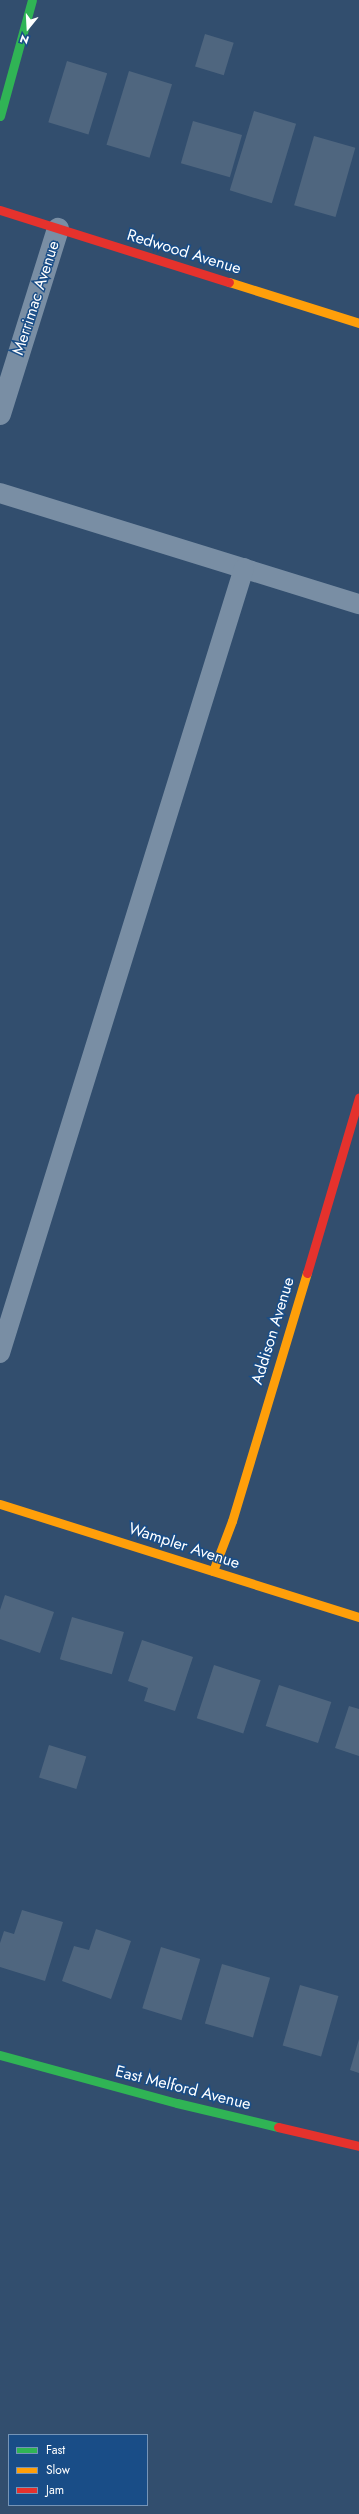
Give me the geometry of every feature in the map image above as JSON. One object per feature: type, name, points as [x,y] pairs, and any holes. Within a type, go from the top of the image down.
[{"type":"street","points":[[0,116],[32,0]]},
{"type":"street","name":"Redwood Avenue","points":[[0,210],[359,323]]},
{"type":"street","name":"Merrimac Avenue","points":[[0,414],[58,229]]},
{"type":"street","name":"Addison Avenue","points":[[213,1571],[232,1521],[359,1098]]},
{"type":"street","name":"Wampler Avenue","points":[[0,1504],[359,1617]]},
{"type":"street","name":"East Melford Avenue","points":[[0,2054],[177,2103],[359,2146]]},
{"type":"lane","points":[[0,493],[359,604]]},
{"type":"lane","points":[[0,1353],[244,568]]},
{"type":"building","points":[[205,34],[234,43],[224,75],[195,67]]},
{"type":"building","points":[[67,61],[107,73],[88,134],[48,122]]},
{"type":"building","points":[[129,71],[172,84],[150,158],[106,145]]},
{"type":"building","points":[[254,111],[296,124],[272,203],[230,190]]},
{"type":"building","points":[[193,121],[242,135],[230,177],[181,163]]},
{"type":"building","points":[[314,136],[355,148],[335,217],[294,205]]},
{"type":"building","points":[[5,1595],[54,1612],[40,1653],[0,1639],[0,1610]]},
{"type":"building","points":[[72,1617],[124,1632],[112,1674],[60,1659]]},
{"type":"building","points":[[142,1640],[193,1657],[175,1711],[144,1701],[148,1688],[128,1681]]},
{"type":"building","points":[[214,1665],[261,1680],[243,1733],[197,1718]]},
{"type":"building","points":[[279,1685],[331,1702],[318,1743],[266,1726]]},
{"type":"building","points":[[349,1706],[359,1709],[359,1756],[335,1748]]},
{"type":"building","points":[[49,1745],[86,1756],[76,1789],[39,1778]]},
{"type":"building","points":[[22,1910],[63,1922],[45,1981],[0,1967],[0,1943],[4,1931],[14,1934]]},
{"type":"building","points":[[96,1929],[131,1941],[111,1999],[62,1981],[74,1946],[89,1950]]},
{"type":"building","points":[[161,1947],[200,1959],[181,2020],[142,2008]]},
{"type":"building","points":[[222,1964],[270,1978],[253,2037],[205,2024]]},
{"type":"building","points":[[300,1985],[338,1996],[321,2057],[283,2046]]},
{"type":"building","points":[[359,2039],[359,2073],[350,2070]]},
{"type":"traffic: fast","points":[[0,116],[32,0]]},
{"type":"traffic: fast","points":[[0,2055],[177,2103],[278,2127]]},
{"type":"traffic: slow","points":[[229,282],[359,323]]},
{"type":"traffic: slow","points":[[213,1571],[232,1521],[307,1273]]},
{"type":"traffic: slow","points":[[0,1504],[359,1617]]},
{"type":"traffic: jam","points":[[0,210],[229,282]]},
{"type":"traffic: jam","points":[[307,1273],[359,1098]]},
{"type":"traffic: jam","points":[[278,2127],[359,2146]]}]
